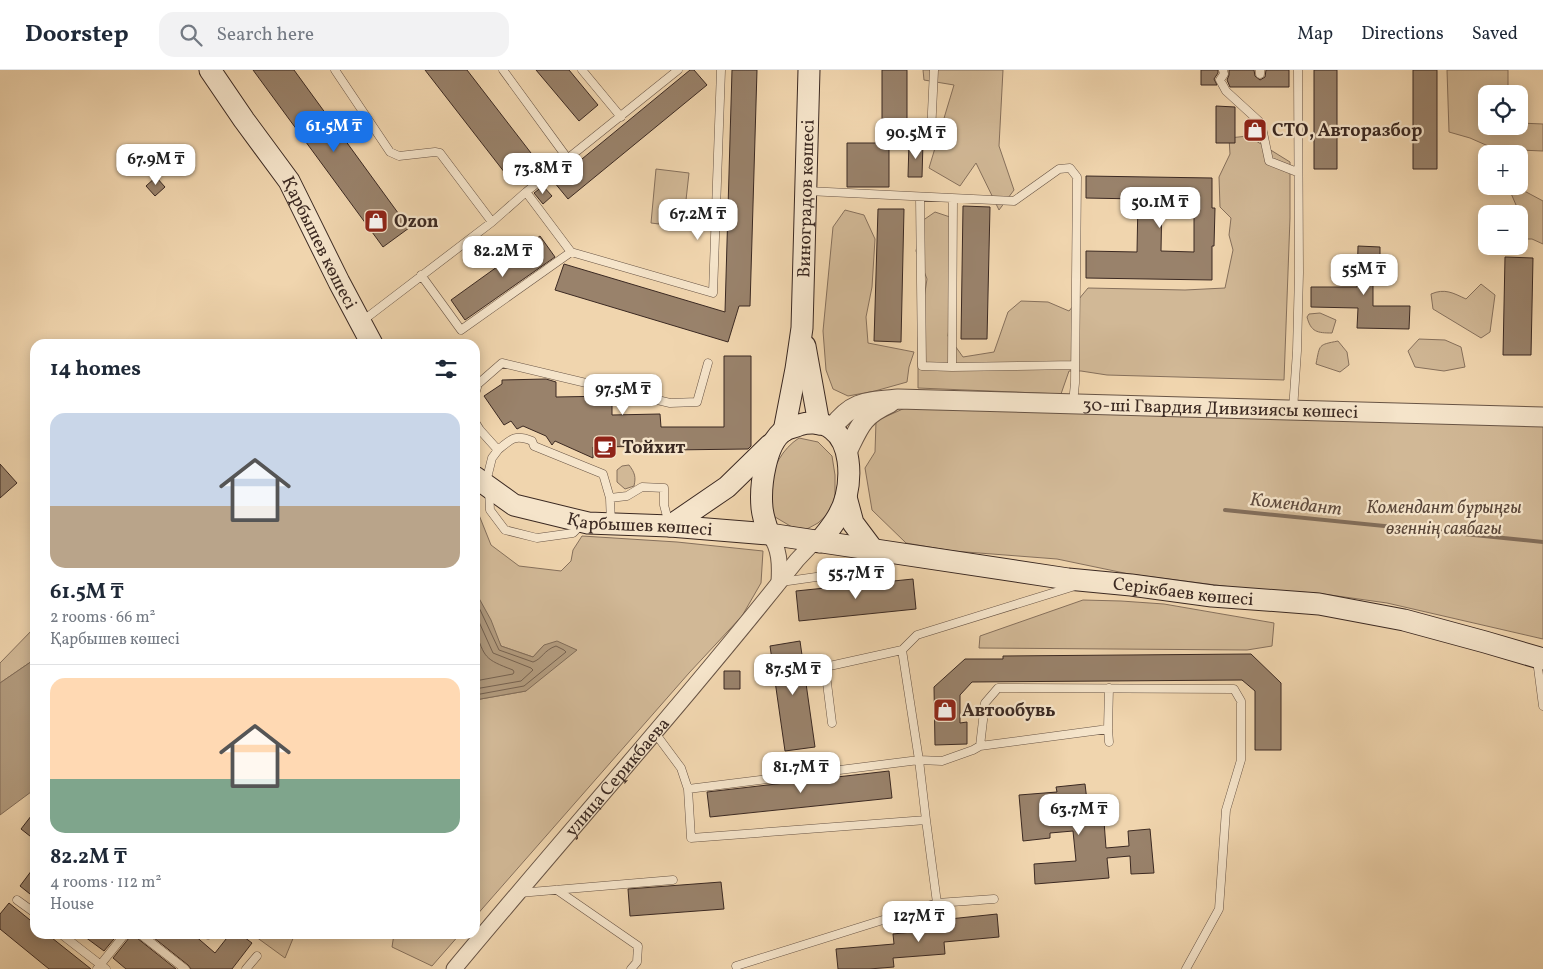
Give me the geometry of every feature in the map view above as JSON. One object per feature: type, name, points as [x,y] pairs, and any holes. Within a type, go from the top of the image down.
[{"type":"main road","name":"Қарбышев көшесі","points":[[210,70],[289,181],[370,339]]},
{"type":"main road","name":"Виноградов көшесі","points":[[802,328],[808,70]]},
{"type":"main road","points":[[802,328],[826,426]]},
{"type":"main road","points":[[768,534],[762,510],[761,488],[765,467],[779,436],[796,370],[802,328]]},
{"type":"main road","points":[[670,526],[726,487],[779,436],[802,424],[826,426],[839,437],[847,452],[849,476],[846,497],[831,527],[817,542]]},
{"type":"main road","name":"Қарбышев көшесі","points":[[483,482],[514,505],[584,522],[670,526],[768,534],[817,542]]},
{"type":"main road","points":[[846,497],[853,522],[874,551]]},
{"type":"main road","name":"Серікбаев көшесі","points":[[817,542],[1212,596],[1319,604],[1404,620],[1540,658]]},
{"type":"street","name":"30-ші Гвардия Дивизиясы көшесі","points":[[826,426],[855,406],[872,401],[898,399],[1543,417]]},
{"type":"street","points":[[847,452],[864,419],[873,411],[898,399]]},
{"type":"street","points":[[768,534],[776,546],[780,582]]},
{"type":"street","name":"улица Серикбаева","points":[[480,938],[655,733],[797,560],[817,542]]},
{"type":"street","name":"улица Серикбаева","points":[[454,969],[479,939]]},
{"type":"lane","points":[[335,70],[390,152],[399,156],[440,153],[492,222]]},
{"type":"lane","points":[[503,70],[568,159]]},
{"type":"lane","points":[[582,70],[620,117]]},
{"type":"lane","points":[[361,322],[492,222],[526,192],[678,70]]},
{"type":"lane","points":[[526,192],[570,252],[713,293],[721,70]]},
{"type":"lane","points":[[931,133],[934,70]]},
{"type":"lane","points":[[1224,70],[1220,80],[1226,91],[1261,123],[1269,161],[1297,172]]},
{"type":"lane","points":[[1293,410],[1299,273],[1297,172],[1298,70]]},
{"type":"lane","points":[[805,191],[1014,201],[1059,169],[1070,168],[1077,177],[1073,404]]},
{"type":"lane","points":[[920,197],[922,366],[1075,364]]},
{"type":"lane","points":[[952,367],[953,199]]},
{"type":"lane","points":[[421,275],[461,330],[570,252]]},
{"type":"lane","points":[[480,382],[502,363],[670,403],[697,402],[708,363]]},
{"type":"lane","points":[[480,430],[498,450]]},
{"type":"lane","points":[[483,482],[492,458],[498,450],[511,438],[522,437],[532,441],[534,446],[603,474],[610,498],[611,524]]},
{"type":"lane","points":[[610,498],[627,496],[642,488],[664,488],[664,505],[670,526]]},
{"type":"lane","points":[[780,582],[830,575]]},
{"type":"lane","points":[[832,723],[825,667],[902,650],[917,635],[1092,581]]},
{"type":"lane","points":[[902,650],[919,760],[937,904]]},
{"type":"lane","points":[[1540,658],[1543,706]]},
{"type":"lane","points":[[980,746],[985,702],[998,688],[1234,689],[1241,702],[1241,760],[1226,810],[1219,909],[1186,969]]},
{"type":"lane","points":[[1109,688],[1109,742]]},
{"type":"lane","points":[[688,789],[919,760],[942,761],[980,746],[1108,729]]},
{"type":"lane","points":[[655,733],[681,768],[688,789],[691,838],[926,820]]},
{"type":"lane","points":[[517,893],[673,880]]},
{"type":"lane","points":[[557,890],[638,946],[637,962],[631,969]]},
{"type":"lane","points":[[736,966],[937,904],[994,898]]},
{"type":"lane","points":[[17,900],[30,910]]},
{"type":"lane","points":[[67,939],[101,968],[121,939]]},
{"type":"lane","points":[[146,939],[185,969]]},
{"type":"lane","points":[[246,969],[257,956]]},
{"type":"green space","points":[[923,70],[1003,70],[999,146],[1014,190],[999,210],[976,163],[960,186],[929,168],[954,85],[924,80]]},
{"type":"green space","points":[[1447,70],[1508,70],[1508,85],[1478,85],[1478,135],[1528,135],[1528,123],[1543,124],[1543,151],[1528,150],[1528,145],[1486,145],[1449,132]]},
{"type":"green space","points":[[1248,136],[1290,162],[1290,218],[1284,380],[1107,375],[1069,371],[1061,394],[918,388],[918,338],[927,279],[916,251],[922,221],[935,212],[953,218],[956,274],[948,336],[963,357],[994,352],[1008,312],[1021,301],[1048,302],[1069,311],[1088,288],[1185,290],[1225,288],[1233,250],[1229,235],[1231,218],[1220,207],[1219,177],[1230,154],[1229,138]]},
{"type":"green space","points":[[656,169],[689,173],[683,227],[651,223]]},
{"type":"green space","points":[[1528,193],[1543,201],[1543,244],[1528,239],[1528,205],[1516,205],[1512,195],[1528,195]]},
{"type":"green space","points":[[845,210],[864,215],[875,239],[872,287],[866,317],[868,343],[914,352],[907,382],[848,396],[833,389],[826,370],[823,331],[833,227]]},
{"type":"green space","points":[[1481,284],[1495,295],[1490,332],[1481,338],[1433,309],[1431,294],[1445,291],[1466,299]]},
{"type":"green space","points":[[1320,313],[1336,320],[1332,333],[1315,331],[1310,326],[1307,317],[1309,314]]},
{"type":"green space","points":[[1419,339],[1445,340],[1461,347],[1465,367],[1444,371],[1415,367],[1408,351]]},
{"type":"green space","points":[[1338,341],[1347,352],[1349,365],[1340,372],[1316,364],[1321,346]]},
{"type":"green space","name":"Комендант бұрыңғы өзеннің саябағы","points":[[905,408],[1543,424],[1543,639],[1387,603],[1316,593],[1247,589],[1129,574],[1057,559],[953,551],[906,543],[872,510],[865,468],[875,452],[876,421]]},
{"type":"green space","points":[[799,438],[818,442],[832,456],[835,475],[835,496],[830,512],[818,523],[807,529],[792,527],[770,514],[768,497],[768,490],[779,459],[788,447]]},
{"type":"green space","points":[[629,465],[633,470],[634,486],[625,489],[617,482],[617,470],[622,466]]},
{"type":"green space","points":[[480,518],[491,545],[519,566],[561,571],[571,561],[573,550],[582,536],[677,542],[763,551],[761,583],[742,616],[689,673],[480,911],[480,699],[526,691],[544,645],[533,657],[501,646],[480,602]]},
{"type":"green space","points":[[1083,600],[1164,604],[1274,623],[1272,646],[1247,650],[979,648],[980,636]]},
{"type":"green space","points":[[30,632],[30,662],[0,683],[0,663]]},
{"type":"green space","points":[[259,939],[293,939],[285,958]]},
{"type":"green space","points":[[393,939],[456,939],[432,966],[392,947]]},
{"type":"water","points":[[480,600],[491,620],[501,646],[533,657],[544,645],[557,641],[577,650],[526,691],[480,699]]},
{"type":"water","points":[[30,662],[30,793],[0,815],[0,683]]},
{"type":"building","points":[[253,70],[294,70],[409,228],[383,247]]},
{"type":"building","points":[[425,70],[467,70],[531,153],[505,173]]},
{"type":"building","points":[[536,70],[569,70],[598,105],[579,121]]},
{"type":"building","points":[[690,70],[694,70],[707,85],[568,199],[554,182]]},
{"type":"building","points":[[732,70],[757,70],[750,306],[739,306],[728,342],[555,290],[564,264],[725,312]]},
{"type":"building","points":[[882,70],[907,70],[907,131],[882,131]]},
{"type":"building","points":[[1201,70],[1218,70],[1214,79],[1217,85],[1201,85]]},
{"type":"building","points":[[1229,70],[1254,70],[1255,76],[1260,80],[1265,77],[1266,70],[1289,70],[1289,87],[1230,87],[1227,80]]},
{"type":"building","points":[[1314,70],[1337,70],[1337,169],[1314,169]]},
{"type":"building","points":[[1413,70],[1437,70],[1437,169],[1413,169]]},
{"type":"building","points":[[1216,106],[1235,107],[1235,143],[1216,143]]},
{"type":"building","points":[[909,142],[923,142],[922,177],[908,177]]},
{"type":"building","points":[[847,143],[889,143],[889,187],[847,187]]},
{"type":"building","points":[[1086,176],[1212,178],[1212,208],[1215,208],[1212,280],[1086,278],[1086,251],[1137,252],[1138,199],[1086,198]],"holes":[[[1162,198],[1194,199],[1194,252],[1161,251]]]},
{"type":"building","points":[[156,177],[165,187],[155,196],[146,186]]},
{"type":"building","points":[[543,186],[552,196],[543,204],[534,193]]},
{"type":"building","points":[[963,206],[990,207],[987,339],[961,339]]},
{"type":"building","points":[[878,209],[904,209],[901,342],[874,341]]},
{"type":"building","points":[[540,236],[555,257],[465,320],[451,300]]},
{"type":"building","points":[[1358,246],[1380,247],[1380,282],[1373,282],[1373,306],[1410,306],[1409,329],[1357,328],[1358,308],[1311,307],[1311,287],[1357,287]]},
{"type":"building","points":[[1505,257],[1533,258],[1531,355],[1503,355]]},
{"type":"building","points":[[724,356],[751,356],[751,446],[748,449],[670,450],[670,446],[593,447],[593,458],[555,441],[552,445],[546,436],[523,426],[517,429],[511,421],[504,425],[484,396],[502,384],[502,380],[546,379],[556,382],[556,397],[612,396],[612,415],[660,414],[661,427],[724,427]]},
{"type":"building","points":[[0,464],[17,483],[0,498]]},
{"type":"building","points":[[913,579],[916,609],[799,621],[796,591]]},
{"type":"building","points":[[800,641],[815,747],[785,751],[770,646]]},
{"type":"building","points":[[1251,654],[1281,683],[1281,750],[1255,750],[1255,691],[1242,680],[972,682],[960,695],[960,723],[967,722],[967,744],[935,745],[934,687],[965,659],[1003,659],[1003,656]]},
{"type":"building","points":[[724,671],[740,671],[740,689],[724,689]]},
{"type":"building","points":[[889,771],[892,798],[710,817],[707,792]]},
{"type":"building","points":[[1085,784],[1088,809],[1103,808],[1106,848],[1129,846],[1128,831],[1150,829],[1154,873],[1131,874],[1130,856],[1107,858],[1109,878],[1035,884],[1034,864],[1076,861],[1073,831],[1050,833],[1050,838],[1023,841],[1019,795],[1057,792],[1056,787]]},
{"type":"building","points":[[30,817],[30,836],[21,829]]},
{"type":"building","points":[[30,873],[30,894],[20,886]]},
{"type":"building","points":[[721,882],[724,909],[630,916],[628,889]]},
{"type":"building","points":[[9,903],[30,920],[30,939],[53,939],[91,969],[49,969],[0,929],[0,914]]},
{"type":"building","points":[[997,914],[999,937],[944,942],[945,954],[893,958],[894,967],[838,969],[836,949],[894,944],[893,934],[941,929],[940,920]]},
{"type":"building","points":[[88,939],[114,939],[104,951]]},
{"type":"building","points":[[128,939],[138,939],[176,969],[126,969],[113,958]]},
{"type":"building","points":[[155,939],[199,939],[215,953],[226,939],[247,939],[252,943],[232,969],[191,969]]},
{"type":"waterway","name":"Комендант","points":[[1225,510],[1543,542]]},
{"type":"place","name":"СТО, Авторазбор","points":[[1255,130]]},
{"type":"place","name":"Ozon","points":[[376,221]]},
{"type":"place","name":"Тойхит","points":[[605,447]]},
{"type":"place","name":"Автообувь","points":[[945,710]]}]
